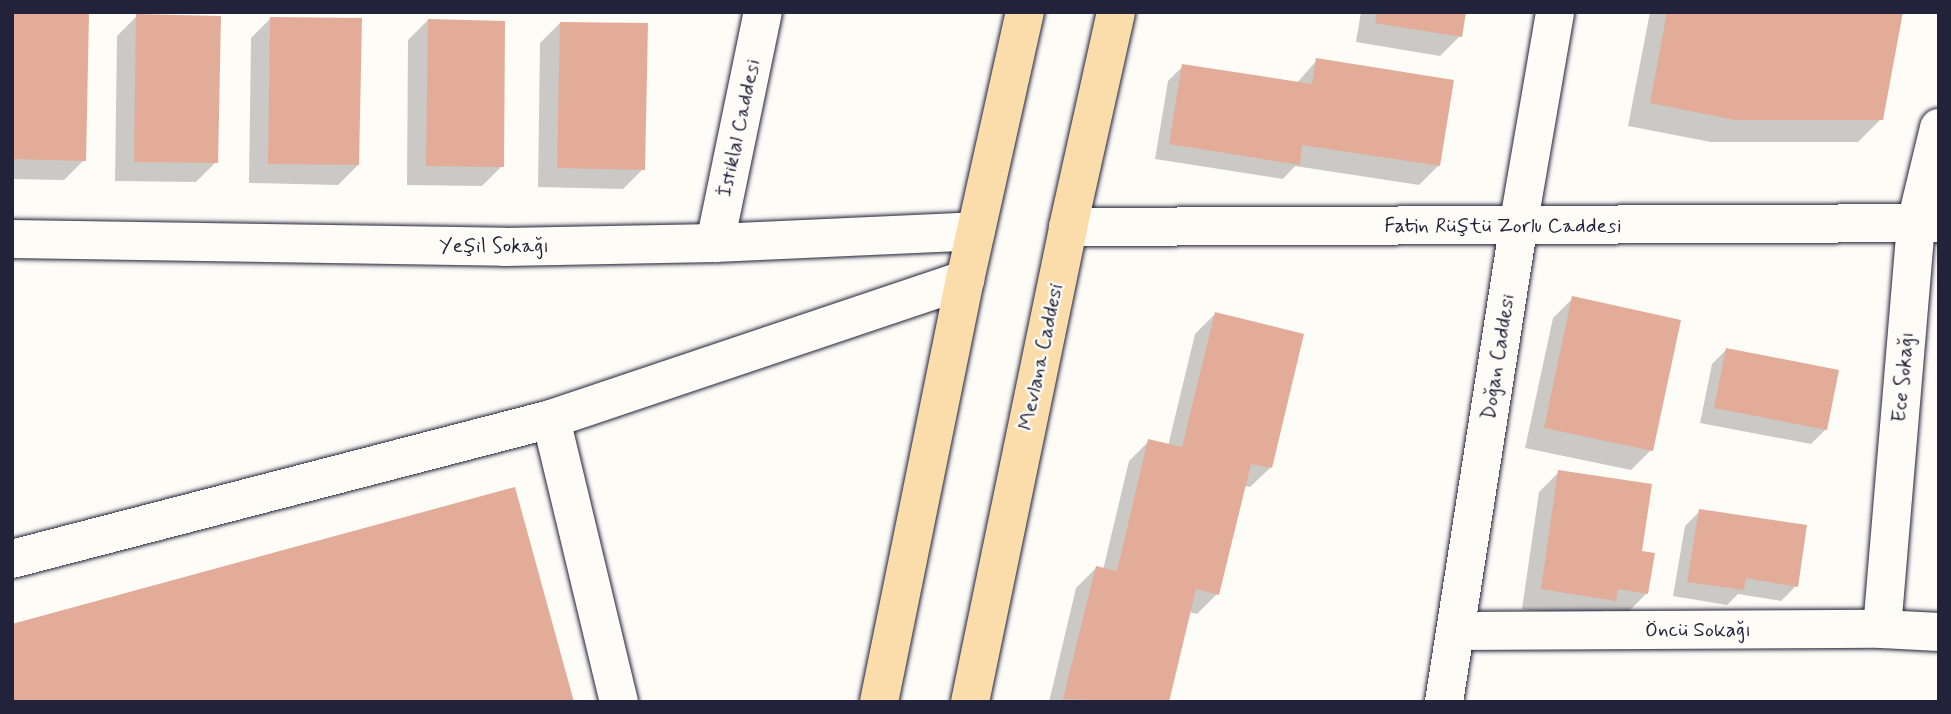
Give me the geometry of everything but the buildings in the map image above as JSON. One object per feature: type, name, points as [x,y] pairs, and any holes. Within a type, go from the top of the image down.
[{"type":"main road","points":[[879,702],[965,280],[1025,12]]},
{"type":"main road","name":"Mevlana Caddesi","points":[[970,702],[1068,227],[1116,12]]},
{"type":"street","name":"İstiklal Caddesi","points":[[715,243],[763,12]]},
{"type":"street","name":"Doğan Caddesi","points":[[1444,702],[1518,226],[1555,12]]},
{"type":"street","name":"Ece Sokağı","points":[[1882,629],[1939,128]]},
{"type":"street","name":"Fatin Rüştü Zorlu Caddesi","points":[[1068,227],[1928,223]]},
{"type":"street","name":"Yeşil Sokağı","points":[[12,239],[505,247],[715,243],[976,231]]},
{"type":"street","points":[[12,559],[551,419],[965,280]]},
{"type":"street","points":[[551,419],[618,702]]},
{"type":"street","name":"Öncü Sokağı","points":[[1457,631],[1882,629],[1939,632]]}]
